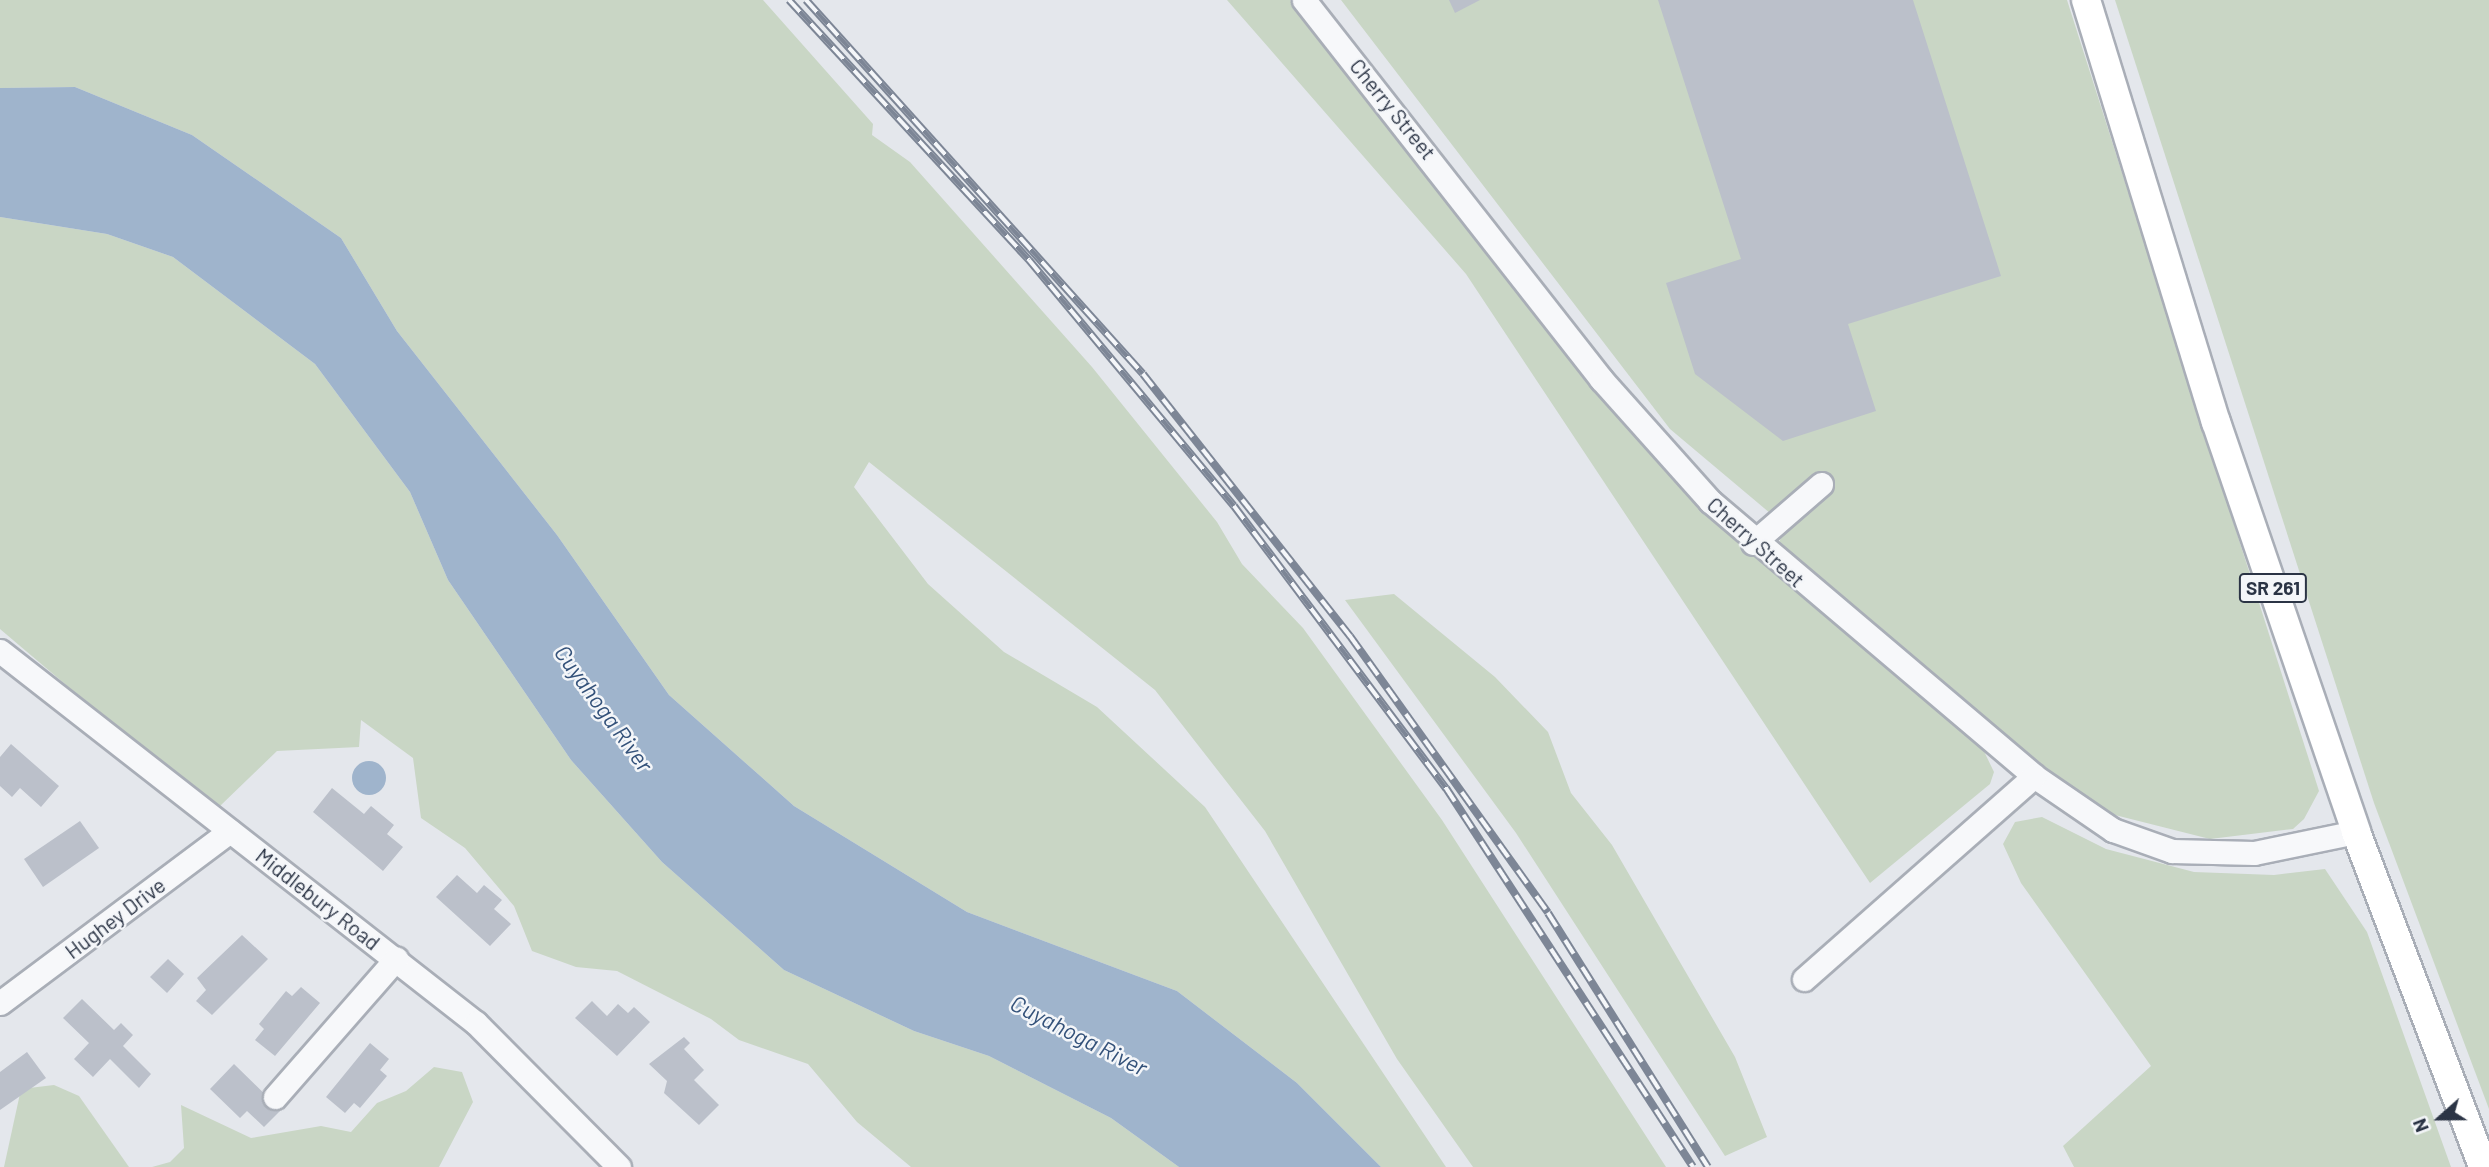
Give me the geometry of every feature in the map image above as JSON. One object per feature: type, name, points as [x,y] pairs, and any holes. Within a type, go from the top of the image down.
[{"type":"main road","name":"SR 261","points":[[2086,0],[2217,422],[2356,832],[2483,1167]]},
{"type":"street","name":"Cherry Street","points":[[1304,0],[1636,421],[1753,543],[2034,776],[2113,830],[2172,851],[2254,853],[2356,832]]},
{"type":"street","points":[[1753,543],[1821,484]]},
{"type":"street","name":"Middlebury Road","points":[[0,651],[476,1023],[619,1167]]},
{"type":"street","points":[[1804,979],[2034,776]]},
{"type":"street","name":"Hughey Drive","points":[[0,1003],[230,831]]},
{"type":"street","points":[[275,1097],[396,959]]},
{"type":"green space","points":[[0,0],[763,0],[873,124],[872,135],[910,162],[1092,367],[1217,522],[1242,564],[1303,628],[1442,820],[1666,1167],[1473,1167],[1397,1059],[1265,831],[1155,690],[869,462],[854,487],[928,584],[1004,652],[1097,707],[1205,807],[1446,1167],[1381,1167],[1297,1083],[1177,991],[967,912],[794,806],[669,695],[557,535],[397,331],[341,238],[192,135],[75,87],[0,88]]},
{"type":"green space","points":[[1227,0],[1290,0],[1359,79],[1646,448],[1809,603],[1980,743],[1994,772],[1990,784],[1870,883],[1466,274]]},
{"type":"green space","points":[[1341,0],[2067,0],[2319,791],[2304,819],[2293,829],[2210,839],[2111,814],[2059,783],[1779,546],[1783,524],[1670,429]]},
{"type":"green space","points":[[2115,0],[2489,0],[2489,1109],[2374,803]]},
{"type":"green space","points":[[0,217],[107,234],[173,257],[315,364],[410,492],[448,580],[571,760],[662,862],[784,970],[914,1031],[989,1056],[1111,1118],[1179,1167],[911,1167],[857,1122],[808,1064],[739,1040],[711,1019],[617,971],[576,967],[532,951],[514,906],[465,848],[421,818],[413,758],[361,720],[359,747],[277,751],[220,806],[72,690],[0,629]]},
{"type":"green space","points":[[1394,594],[1495,677],[1548,732],[1571,793],[1612,845],[1735,1057],[1767,1137],[1725,1156],[1516,833],[1345,600]]},
{"type":"green space","points":[[2042,817],[2106,849],[2194,872],[2274,875],[2325,869],[2367,932],[2451,1167],[2074,1167],[2063,1146],[2151,1066],[2021,883],[2003,844],[2015,822]]},
{"type":"green space","points":[[434,1067],[462,1072],[473,1102],[439,1167],[152,1167],[170,1162],[184,1148],[181,1105],[251,1138],[321,1126],[351,1132],[377,1103],[406,1091]]},
{"type":"green space","points":[[54,1085],[79,1096],[129,1167],[4,1167],[21,1089]]},
{"type":"water","name":"Cuyahoga River","points":[[75,87],[192,135],[341,238],[397,331],[557,535],[669,695],[794,806],[967,912],[1177,991],[1297,1083],[1381,1167],[1179,1167],[1111,1118],[989,1056],[914,1031],[784,970],[662,862],[571,760],[448,580],[410,492],[315,364],[173,257],[107,234],[0,217],[0,88]]},
{"type":"water","points":[[369,761],[381,766],[386,778],[381,790],[369,795],[357,790],[352,778],[357,766]]},
{"type":"building","points":[[1449,0],[1480,0],[1455,13]]},
{"type":"building","points":[[1658,0],[1913,0],[2001,276],[1848,324],[1876,411],[1783,441],[1695,374],[1666,283],[1741,259]]},
{"type":"building","points":[[11,744],[59,786],[41,807],[20,788],[12,797],[0,786],[0,757]]},
{"type":"building","points":[[332,788],[364,814],[371,806],[394,825],[387,834],[403,847],[383,871],[313,812]]},
{"type":"building","points":[[80,821],[99,848],[43,887],[24,859]]},
{"type":"building","points":[[457,875],[477,893],[484,885],[502,900],[494,909],[511,924],[490,946],[436,897]]},
{"type":"building","points":[[242,935],[268,959],[212,1015],[196,1001],[206,990],[197,978]]},
{"type":"building","points":[[168,959],[184,974],[167,993],[150,977]]},
{"type":"building","points":[[301,987],[320,1003],[275,1056],[255,1040],[264,1029],[259,1024],[286,991],[292,996]]},
{"type":"building","points":[[82,999],[114,1030],[121,1023],[133,1035],[123,1046],[151,1074],[139,1088],[110,1059],[93,1077],[74,1059],[89,1043],[63,1018]]},
{"type":"building","points":[[592,1001],[607,1016],[618,1004],[628,1013],[634,1007],[650,1022],[617,1056],[575,1018]]},
{"type":"building","points":[[684,1037],[690,1043],[684,1049],[704,1070],[694,1080],[719,1105],[699,1125],[664,1093],[667,1081],[649,1064]]},
{"type":"building","points":[[370,1043],[389,1059],[380,1070],[387,1076],[360,1108],[354,1103],[345,1113],[326,1097]]},
{"type":"building","points":[[27,1052],[46,1078],[0,1110],[0,1072]]},
{"type":"building","points":[[234,1064],[281,1110],[264,1127],[247,1111],[240,1118],[210,1089]]},
{"type":"railway","points":[[789,0],[1029,260],[1234,506],[1446,788],[1693,1167]]},
{"type":"railway","points":[[806,0],[1143,374],[1350,636],[1548,913],[1708,1167]]}]
